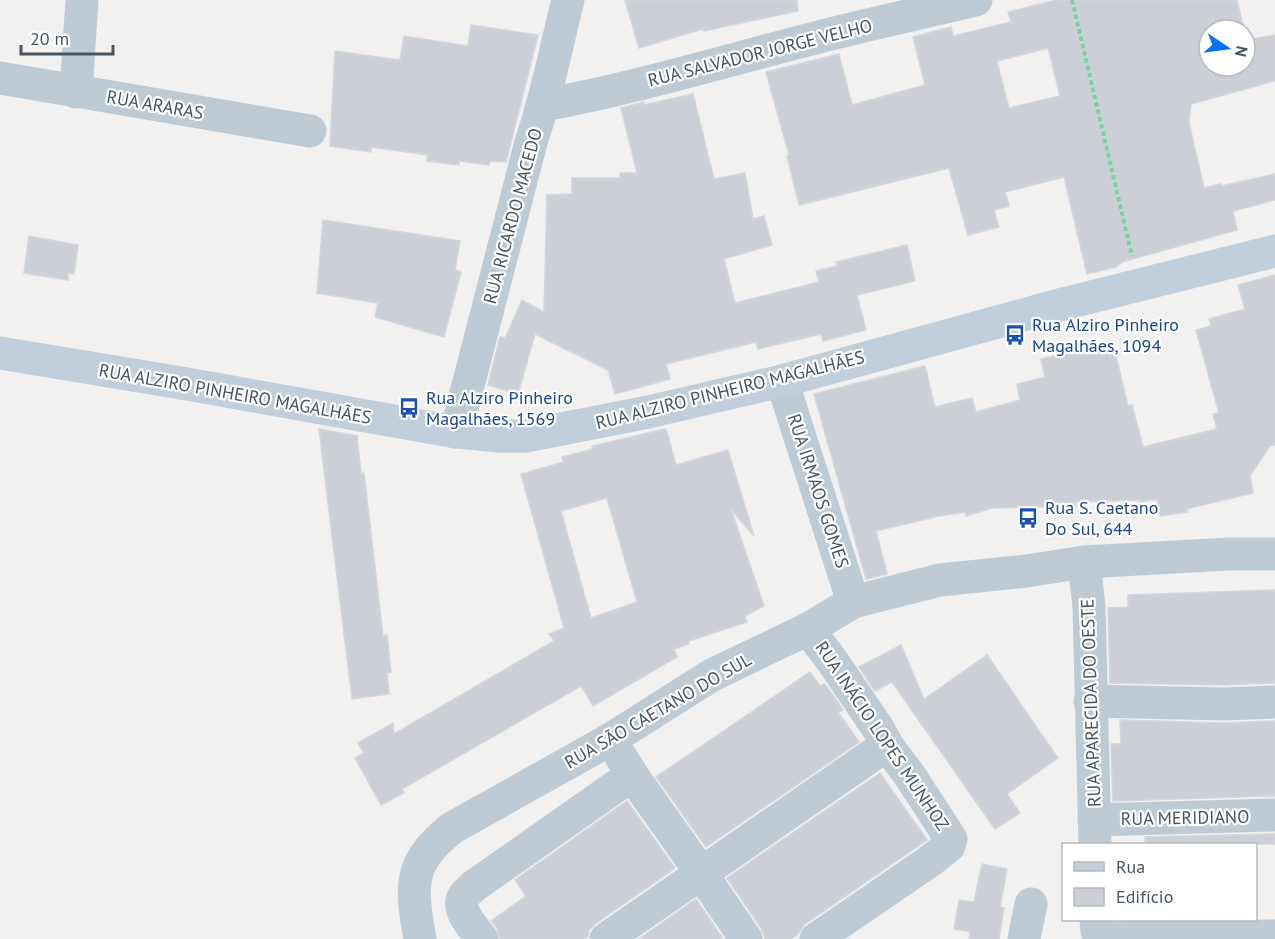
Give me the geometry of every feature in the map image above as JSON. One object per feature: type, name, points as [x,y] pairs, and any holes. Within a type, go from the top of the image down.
[{"type":"street","points":[[76,92],[82,0]]},
{"type":"street","name":"RUA RICARDO MACEDO","points":[[456,432],[531,142],[544,105],[549,73],[568,0]]},
{"type":"street","name":"RUA SALVADOR JORGE VELHO","points":[[544,105],[676,75],[815,38],[976,0]]},
{"type":"street","name":"RUA ARARAS","points":[[0,78],[310,131]]},
{"type":"street","name":"RUA ALZIRO PINHEIRO MAGALHÃES","points":[[0,353],[456,432],[500,436],[545,434],[782,381],[900,347],[1275,251]]},
{"type":"street","name":"RUA IRMAOS GOMES","points":[[782,381],[853,602]]},
{"type":"street","name":"RUA SÃO CAETANO DO SUL","points":[[420,939],[414,885],[422,857],[433,843],[452,828],[611,739],[712,675],[808,629],[853,602],[940,580],[1028,571],[1084,562],[1229,554],[1275,554]]},
{"type":"street","name":"RUA APARECIDA DO OESTE","points":[[1084,562],[1089,607],[1094,832]]},
{"type":"street","name":"RUA INÁCIO LOPES MUNHOZ","points":[[808,629],[840,672],[951,839],[949,846],[816,939]]},
{"type":"street","points":[[1090,701],[1224,704],[1275,702]]},
{"type":"street","points":[[611,739],[632,775],[746,939]]},
{"type":"street","points":[[606,939],[887,745]]},
{"type":"street","points":[[482,939],[465,915],[462,906],[464,896],[474,886],[632,775]]},
{"type":"street","name":"RUA MERIDIANO","points":[[1094,832],[1275,815]]},
{"type":"street","points":[[1024,939],[1031,904]]},
{"type":"street","points":[[1096,921],[1097,931],[1102,938],[1275,936]]},
{"type":"path","points":[[1072,0],[1137,285]]},
{"type":"building","points":[[625,0],[797,0],[798,11],[704,31],[703,29],[639,48]]},
{"type":"building","points":[[1056,0],[1237,0],[1241,18],[1197,18],[1197,78],[1257,78],[1257,38],[1275,35],[1275,81],[1191,104],[1189,123],[1204,188],[1275,174],[1275,200],[1233,211],[1237,230],[1087,274],[1064,177],[1005,192],[1009,206],[994,210],[999,227],[968,235],[949,168],[799,205],[787,156],[789,155],[766,72],[839,54],[852,105],[925,85],[913,37],[951,27],[953,36],[1011,22],[1008,12]],"holes":[[[1048,48],[1060,96],[1009,108],[997,61]]]},
{"type":"building","points":[[471,25],[538,35],[506,162],[490,161],[489,165],[459,161],[459,165],[427,161],[428,155],[371,147],[371,152],[330,146],[335,51],[400,60],[404,36],[468,46]]},
{"type":"building","points":[[693,94],[714,179],[745,173],[753,219],[764,216],[772,245],[724,259],[735,303],[819,282],[816,271],[837,266],[836,262],[907,245],[915,281],[857,295],[866,330],[823,341],[821,334],[758,349],[756,342],[666,364],[670,379],[615,394],[608,370],[535,334],[518,394],[488,385],[500,337],[505,338],[522,300],[544,312],[547,195],[572,194],[572,178],[620,178],[620,173],[637,173],[621,108]]},
{"type":"building","points":[[323,220],[460,241],[455,270],[461,272],[444,337],[375,317],[378,303],[317,293]]},
{"type":"building","points":[[29,236],[78,245],[74,274],[68,273],[68,280],[24,273]]},
{"type":"building","points":[[1275,275],[1275,445],[1270,446],[1250,475],[1253,493],[1187,509],[1188,512],[1160,516],[1157,499],[1139,502],[1139,500],[1075,502],[1076,506],[992,508],[966,516],[965,512],[939,516],[876,531],[887,574],[866,579],[814,394],[925,366],[935,407],[972,398],[976,412],[1020,400],[1017,384],[1045,377],[1041,359],[1108,342],[1109,349],[1114,348],[1128,406],[1132,405],[1143,447],[1217,429],[1213,414],[1219,413],[1196,330],[1211,326],[1209,319],[1245,309],[1238,285]]},
{"type":"building","points":[[319,429],[357,436],[361,473],[364,473],[383,636],[387,635],[391,672],[387,673],[389,694],[352,699]]},
{"type":"building","points":[[666,429],[676,465],[728,450],[754,536],[731,509],[764,606],[745,616],[747,622],[689,641],[689,644],[674,649],[677,657],[593,706],[581,686],[402,789],[404,793],[381,805],[355,758],[364,753],[358,743],[393,723],[394,734],[554,641],[549,634],[564,628],[521,474],[564,462],[562,457],[593,449],[592,446]],"holes":[[[607,498],[637,602],[591,618],[561,511]]]},
{"type":"building","points":[[1275,590],[1275,683],[1224,685],[1110,683],[1108,608],[1128,607],[1128,595]]},
{"type":"building","points":[[901,645],[924,699],[987,655],[1058,758],[1007,794],[1020,813],[995,829],[892,682],[875,691],[859,667]]},
{"type":"building","points":[[810,672],[820,686],[825,684],[843,710],[838,712],[859,742],[706,847],[656,777]]},
{"type":"building","points":[[1120,720],[1224,723],[1275,721],[1275,796],[1113,801],[1111,744],[1121,744]]},
{"type":"building","points":[[880,773],[927,840],[805,924],[791,939],[765,939],[761,928],[727,878]]},
{"type":"building","points":[[627,801],[675,868],[595,924],[584,939],[500,939],[497,928],[491,921],[526,896],[515,880]]},
{"type":"building","points":[[1275,834],[1275,844],[1145,843],[1145,837]]},
{"type":"building","points":[[982,864],[1007,869],[1000,907],[1004,908],[999,939],[969,939],[970,932],[954,929],[959,900],[974,902]]},
{"type":"building","points":[[696,899],[723,939],[639,939]]},
{"type":"place","name":"Rua Alziro Pinheiro Magalhães, 1094","points":[[1015,335]]},
{"type":"place","name":"Rua Alziro Pinheiro Magalhães, 1569","points":[[409,408]]},
{"type":"place","name":"Rua S. Caetano Do Sul, 644","points":[[1028,518]]}]
